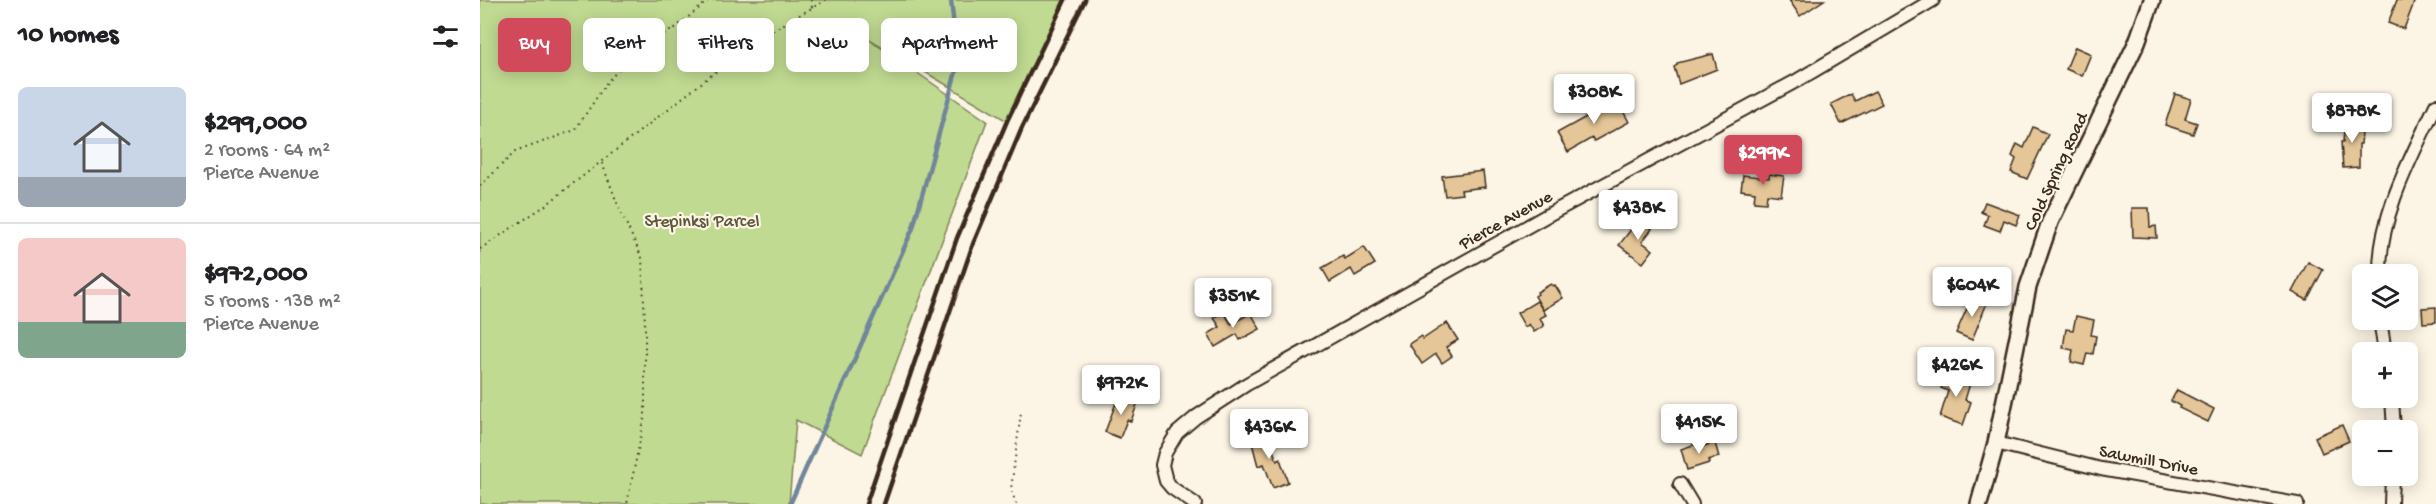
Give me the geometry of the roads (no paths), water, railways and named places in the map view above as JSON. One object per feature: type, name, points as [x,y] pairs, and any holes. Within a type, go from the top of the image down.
[{"type":"street","name":"Pierce Avenue","points":[[1195,504],[1172,488],[1163,473],[1162,465],[1165,453],[1177,433],[1196,417],[1247,384],[1525,228],[1798,80],[1933,0]]},
{"type":"street","name":"Cold Spring Road","points":[[1979,504],[1996,443],[2028,287],[2049,222],[2137,42],[2152,0]]},
{"type":"street","points":[[2381,264],[2384,232],[2390,211],[2412,154],[2436,105]]},
{"type":"street","name":"Sawmill Drive","points":[[1996,443],[2101,469],[2297,504]]},
{"type":"street","points":[[1680,484],[1692,504]]},
{"type":"street","points":[[2391,504],[2392,486]]},
{"type":"waterway","points":[[790,504],[913,228],[958,64],[951,0]]},
{"type":"railway","points":[[866,504],[957,238],[1007,121],[1065,0]]},
{"type":"railway","points":[[884,504],[973,244],[1022,128],[1085,0]]},
{"type":"park label","name":"Stepinksi Parcel","points":[[702,220]]}]
